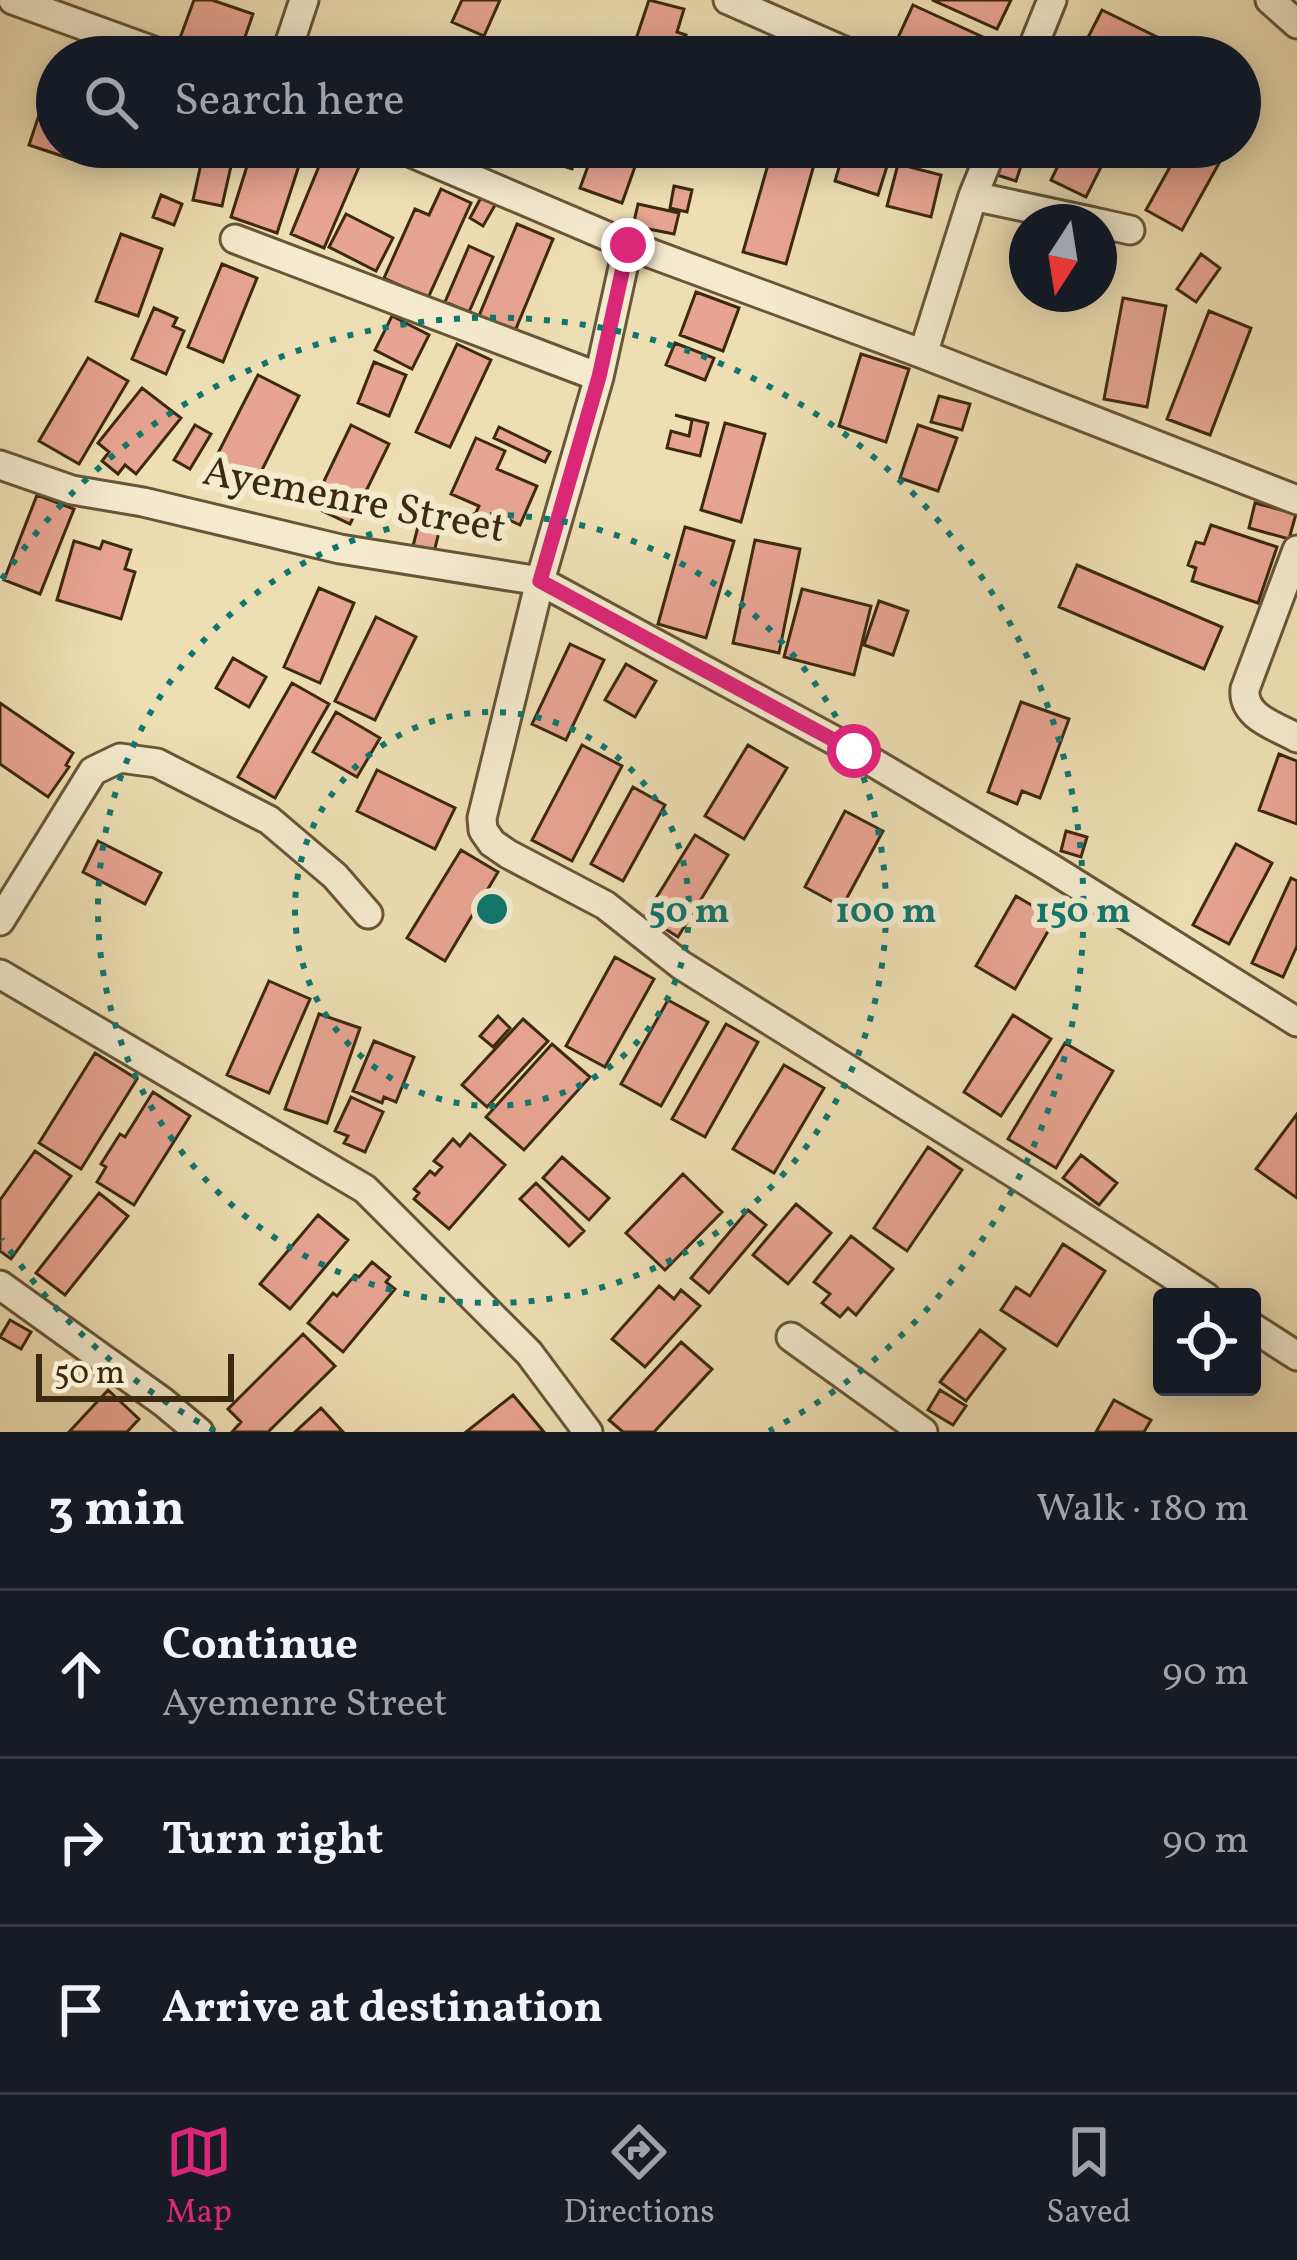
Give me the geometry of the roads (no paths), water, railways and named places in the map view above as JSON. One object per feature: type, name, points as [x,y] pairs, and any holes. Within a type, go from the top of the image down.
[{"type":"street","points":[[292,36],[304,0]]},
{"type":"street","points":[[728,0],[810,36]]},
{"type":"street","points":[[1037,36],[1052,0]]},
{"type":"street","points":[[1270,0],[1297,24]]},
{"type":"street","points":[[25,2],[115,36]]},
{"type":"street","points":[[447,168],[628,245],[1297,500]]},
{"type":"street","points":[[923,354],[984,168]]},
{"type":"street","points":[[973,196],[1009,204]]},
{"type":"street","points":[[1117,227],[1130,230]]},
{"type":"street","points":[[236,239],[599,377]]},
{"type":"street","points":[[628,245],[599,377],[540,581],[482,818],[483,830],[493,843],[604,905],[681,965],[1192,1288]]},
{"type":"street","name":"Ayemenre Street","points":[[0,465],[72,490],[340,549],[540,581],[854,751],[1297,1022]]},
{"type":"street","points":[[1297,550],[1244,702],[1249,711],[1297,738]]},
{"type":"street","points":[[0,921],[93,771],[120,758],[157,763],[269,820],[335,876],[368,914]]},
{"type":"street","points":[[0,974],[364,1189],[530,1354],[587,1432]]},
{"type":"street","points":[[0,1285],[199,1432]]},
{"type":"street","points":[[1261,1333],[1297,1356]]},
{"type":"street","points":[[791,1337],[923,1432]]}]
